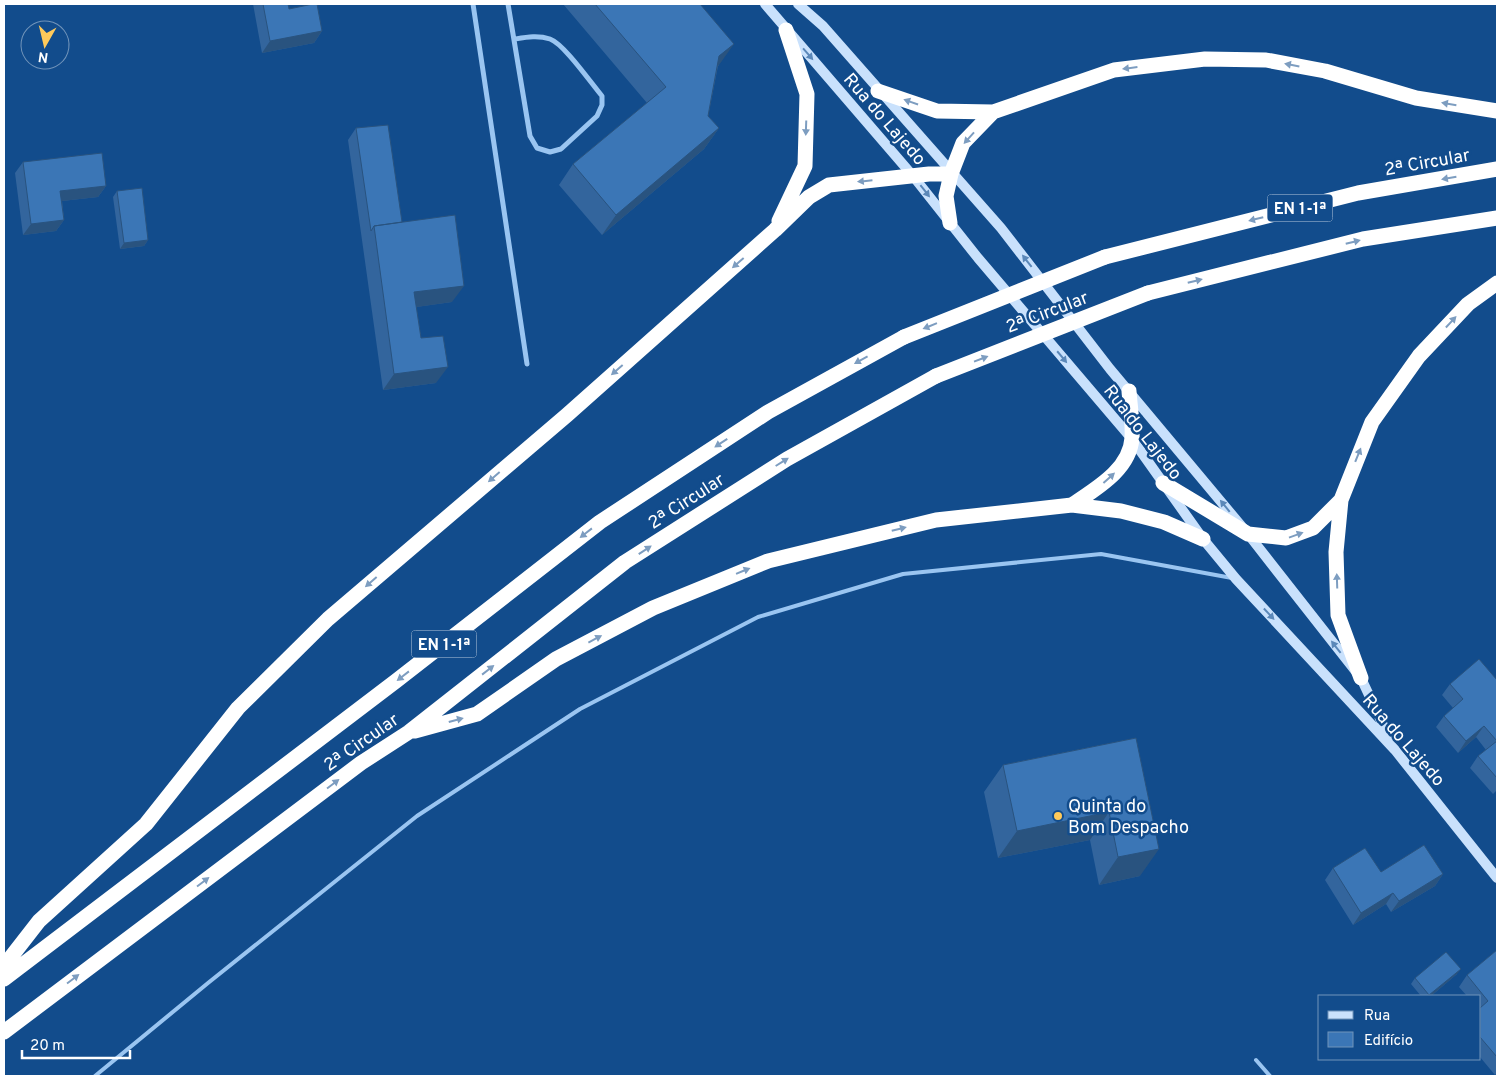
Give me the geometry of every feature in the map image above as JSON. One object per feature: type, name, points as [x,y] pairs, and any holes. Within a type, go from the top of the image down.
[{"type":"highway","points":[[775,230],[805,166],[807,94],[786,30]]},
{"type":"highway","points":[[878,91],[937,111],[993,112],[1114,70],[1205,59],[1266,60],[1325,71],[1416,98],[1497,112]]},
{"type":"highway","points":[[950,223],[946,196],[963,143],[993,112]]},
{"type":"highway","name":"2ª Circular","points":[[4,979],[396,681],[600,522],[768,412],[904,336],[1106,257],[1358,194],[1497,169]]},
{"type":"highway","points":[[4,966],[39,921],[146,824],[238,708],[328,619],[567,414],[775,230],[809,197],[829,185],[952,174]]},
{"type":"highway","name":"2ª Circular","points":[[4,1032],[361,763],[408,732],[625,562],[787,459],[936,376],[1148,293],[1363,239],[1497,218]]},
{"type":"highway","points":[[1360,678],[1338,615],[1336,552],[1341,500],[1372,422],[1414,364],[1468,304],[1497,283]]},
{"type":"highway","points":[[1072,505],[1111,477],[1124,460],[1132,439],[1130,391]]},
{"type":"highway","points":[[1163,483],[1248,534],[1286,538],[1313,528],[1341,500]]},
{"type":"highway","points":[[408,732],[477,714],[556,659],[644,612],[768,561],[936,520],[1072,505],[1121,511],[1164,522],[1203,539]]},
{"type":"street","points":[[474,4],[526,364]]},
{"type":"street","points":[[508,4],[530,136],[537,148],[550,152],[560,149],[597,116],[602,105],[602,96],[564,50],[551,39],[534,36],[515,39]]},
{"type":"street","name":"Rua do Lajedo","points":[[765,4],[913,176],[978,258],[1132,439],[1203,539],[1236,579],[1395,750],[1497,878]]},
{"type":"street","points":[[798,4],[823,26],[878,91],[1001,228],[1130,391],[1248,534],[1360,678],[1395,750]]},
{"type":"lane","points":[[95,1076],[208,982],[417,816],[580,709],[758,617],[903,574],[1101,554],[1236,579]]},
{"type":"lane","points":[[1256,1060],[1270,1076]]},
{"type":"building","points":[[263,4],[288,4],[289,9],[317,4],[322,31],[270,41]]},
{"type":"building","points":[[595,4],[700,4],[734,44],[719,56],[708,116],[719,128],[616,215],[573,164],[666,87]]},
{"type":"building","points":[[388,125],[402,222],[374,226],[371,231],[356,128]]},
{"type":"building","points":[[102,153],[106,186],[60,191],[64,220],[31,224],[23,162]]},
{"type":"building","points":[[142,188],[148,240],[124,243],[117,191]]},
{"type":"building","points":[[455,215],[464,286],[414,292],[421,338],[443,336],[448,367],[394,374],[374,226]]},
{"type":"building","points":[[1479,659],[1497,680],[1497,741],[1484,726],[1466,741],[1444,716],[1463,699],[1450,684]]},
{"type":"building","points":[[1136,738],[1159,849],[1118,857],[1109,812],[1017,831],[1003,765]]},
{"type":"building","points":[[1497,741],[1497,778],[1478,756]]},
{"type":"building","points":[[1424,845],[1443,874],[1399,901],[1393,893],[1361,913],[1333,868],[1365,848],[1381,872]]},
{"type":"building","points":[[1497,950],[1497,1057],[1481,1038],[1481,1007],[1488,1001],[1467,975]]},
{"type":"building","points":[[1446,952],[1461,969],[1429,995],[1415,978]]},
{"type":"place","name":"Quinta do Bom Despacho","points":[[1058,816]]}]
